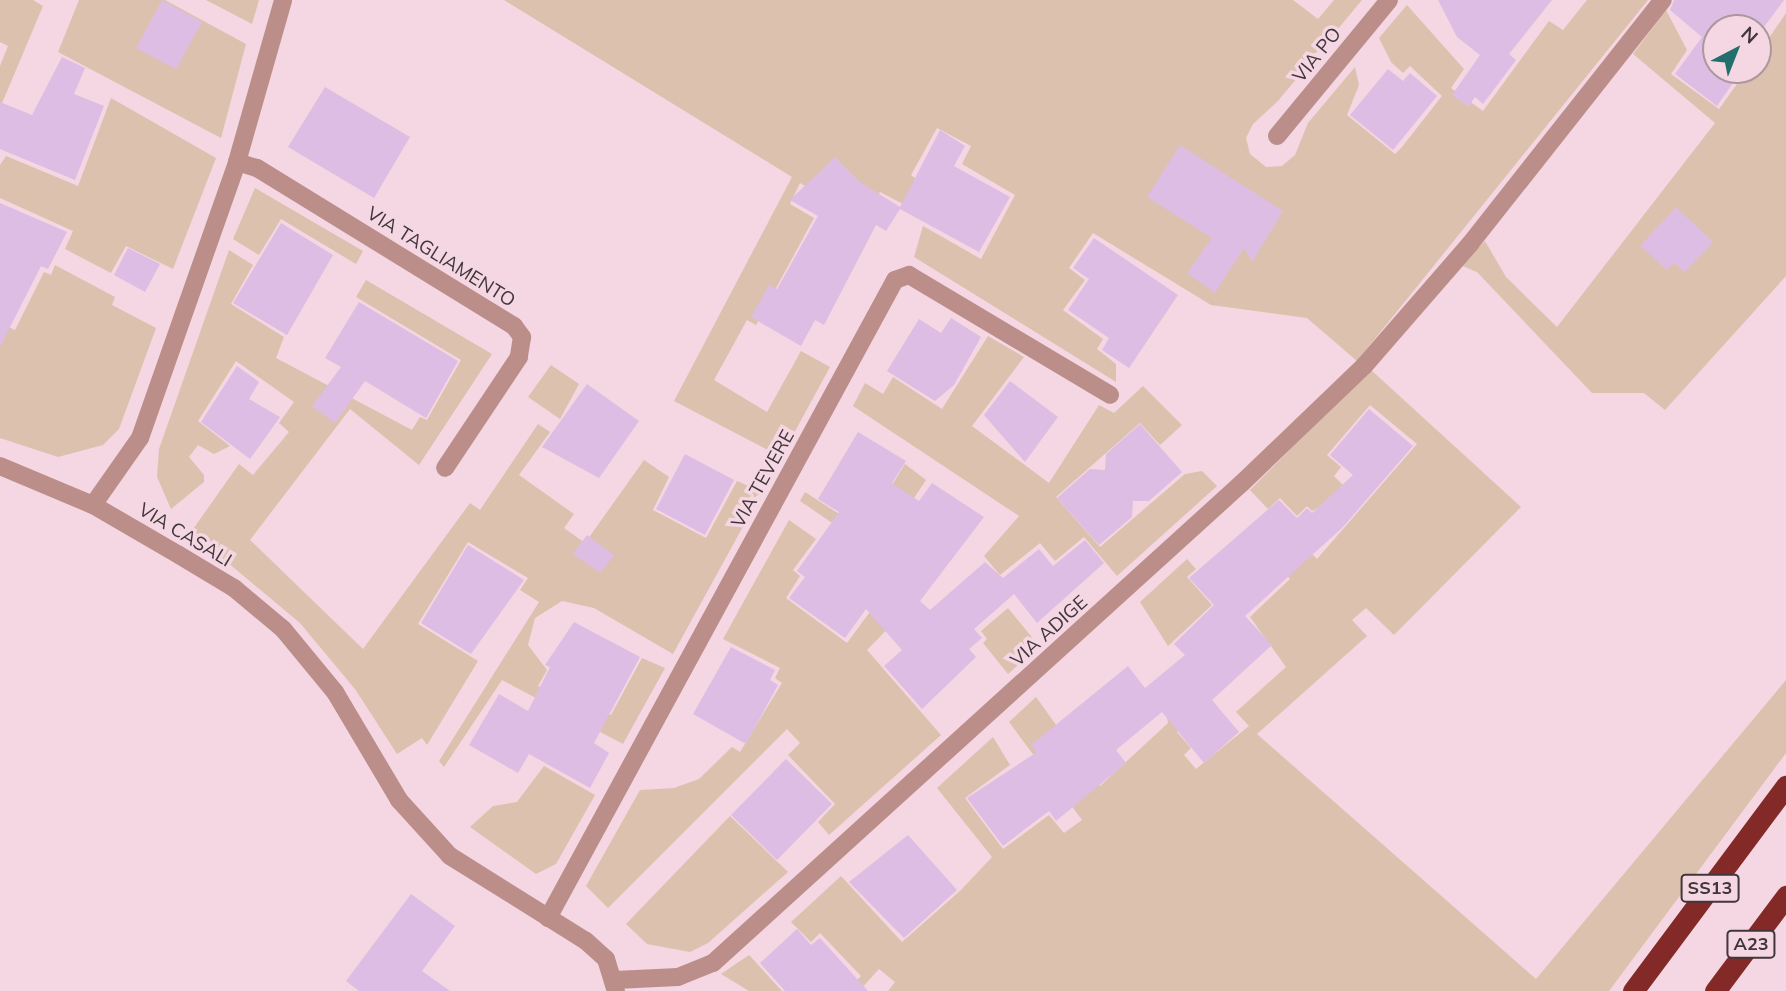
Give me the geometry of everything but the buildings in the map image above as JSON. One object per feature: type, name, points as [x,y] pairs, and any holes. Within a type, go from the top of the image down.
[{"type":"highway","name":"SS13","points":[[1633,991],[1786,786]]},
{"type":"highway","name":"A23","points":[[1715,991],[1786,896]]},
{"type":"street","points":[[93,505],[139,438],[237,162],[283,0]]},
{"type":"street","name":"VIA PO","points":[[1277,136],[1389,0]]},
{"type":"street","name":"VIA ADIGE","points":[[615,985],[678,977],[713,963],[1242,483],[1364,366],[1470,244],[1663,0]]},
{"type":"street","name":"VIA TAGLIAMENTO","points":[[237,162],[257,169],[514,326],[522,337],[519,357],[445,468]]},
{"type":"street","name":"VIA TEVERE","points":[[548,918],[895,280],[909,275],[1110,395]]},
{"type":"street","name":"VIA CASALI","points":[[0,466],[93,505],[234,588],[283,629],[335,692],[399,800],[450,856],[548,918],[606,959],[615,985]]},
{"type":"shaded area","points":[[0,0],[33,0],[43,6],[0,108],[0,66],[8,46],[0,42]]},
{"type":"shaded area","points":[[79,0],[165,0],[246,44],[221,138],[58,52]]},
{"type":"shaded area","points":[[206,0],[259,0],[252,24]]},
{"type":"shaded area","points":[[504,0],[1293,0],[1318,19],[1334,0],[1362,0],[1278,101],[1253,124],[1246,138],[1250,154],[1266,167],[1282,166],[1295,155],[1308,123],[1355,67],[1359,85],[1347,115],[1395,154],[1402,147],[1442,96],[1410,66],[1403,73],[1391,62],[1379,38],[1407,5],[1464,69],[1451,88],[1483,111],[1549,21],[1563,30],[1587,0],[1648,0],[1357,361],[1307,318],[1211,305],[1093,233],[1069,268],[1085,280],[1063,310],[1103,339],[1097,349],[1116,364],[1116,382],[914,257],[923,226],[981,259],[1015,195],[962,164],[971,146],[937,128],[911,175],[920,182],[903,204],[880,192],[863,220],[800,183],[790,204],[814,218],[756,325],[747,320],[714,380],[767,412],[801,351],[830,367],[781,457],[674,401],[792,177]]},
{"type":"shaded area","points":[[1666,10],[1687,50],[1671,74],[1719,109],[1737,84],[1772,84],[1772,34],[1786,13],[1786,276],[1665,410],[1644,393],[1592,393],[1477,272],[1460,265],[1485,241],[1506,277],[1557,327],[1715,123],[1633,54]]},
{"type":"shaded area","points":[[111,98],[216,158],[173,269],[126,246],[111,273],[65,249],[73,231],[0,198],[0,165],[6,156],[78,186]]},
{"type":"shaded area","points":[[255,188],[363,251],[356,264],[281,219],[259,255],[233,239]]},
{"type":"shaded area","points":[[229,250],[253,265],[231,304],[284,337],[276,358],[412,430],[420,417],[427,420],[461,360],[356,297],[366,280],[492,354],[419,465],[350,409],[250,540],[363,649],[470,503],[480,510],[538,424],[550,432],[519,475],[574,514],[564,528],[585,543],[644,460],[669,477],[653,510],[706,538],[737,481],[762,492],[673,654],[594,608],[562,601],[535,618],[528,645],[547,670],[538,686],[589,712],[592,707],[611,715],[642,658],[665,668],[623,744],[502,680],[444,767],[439,761],[539,602],[520,590],[528,578],[468,542],[418,624],[478,661],[427,745],[422,738],[397,754],[355,689],[300,623],[191,532],[239,464],[253,475],[289,432],[279,423],[294,402],[236,361],[198,421],[230,446],[214,454],[198,445],[189,457],[204,475],[204,482],[171,509],[157,477],[159,449]]},
{"type":"shaded area","points":[[55,265],[115,297],[112,305],[156,328],[119,429],[103,445],[58,457],[0,438],[0,323],[15,330],[44,272],[51,275]]},
{"type":"shaded area","points":[[988,336],[1024,357],[972,426],[1049,483],[1099,405],[1114,413],[1143,386],[1182,425],[1160,445],[1140,423],[1056,497],[1100,547],[1185,474],[1202,471],[1217,486],[1117,576],[1084,537],[1055,561],[1040,543],[1000,575],[984,556],[1019,516],[853,406],[865,383],[883,394],[893,377],[942,409]]},
{"type":"shaded area","points":[[551,365],[579,384],[560,419],[528,397]]},
{"type":"shaded area","points":[[1370,369],[1521,507],[1394,635],[1366,608],[1352,620],[1367,636],[1257,734],[1536,979],[1786,680],[1786,753],[1609,991],[888,991],[895,982],[879,969],[859,991],[846,991],[861,976],[820,933],[811,942],[791,922],[841,876],[902,942],[961,890],[992,857],[937,788],[993,737],[1010,765],[965,798],[1003,849],[1049,815],[1064,833],[1082,820],[1009,722],[1036,697],[1100,786],[1168,723],[1166,713],[1196,716],[1177,732],[1191,748],[1184,755],[1196,769],[1249,726],[1236,712],[1286,667],[1250,617],[1290,579],[1258,544],[1280,523],[1317,559],[1417,444],[1370,405],[1327,455],[1341,467],[1334,476],[1343,485],[1323,505],[1312,511],[1307,506],[1297,516],[1280,498],[1268,509],[1250,490]]},
{"type":"shaded area","points":[[905,464],[926,480],[886,540],[920,583],[800,501],[805,492],[864,530]]},
{"type":"shaded area","points":[[789,520],[816,539],[793,570],[800,576],[786,598],[847,643],[878,601],[898,618],[867,650],[941,735],[829,835],[818,822],[835,804],[788,755],[800,743],[787,729],[608,908],[586,886],[640,790],[674,788],[699,779],[732,747],[740,752],[782,683],[775,678],[780,668],[723,639]]},
{"type":"shaded area","points":[[1187,559],[1196,569],[1187,577],[1212,605],[1168,646],[1140,602]]},
{"type":"shaded area","points":[[1008,608],[1039,646],[1008,674],[983,643],[987,639],[981,631]]},
{"type":"shaded area","points":[[544,766],[595,795],[556,864],[536,874],[470,827],[493,806],[517,802]]},
{"type":"shaded area","points":[[730,816],[788,872],[708,943],[690,952],[647,944],[626,924]]},
{"type":"shaded area","points":[[749,955],[782,991],[749,991],[721,974]]}]
